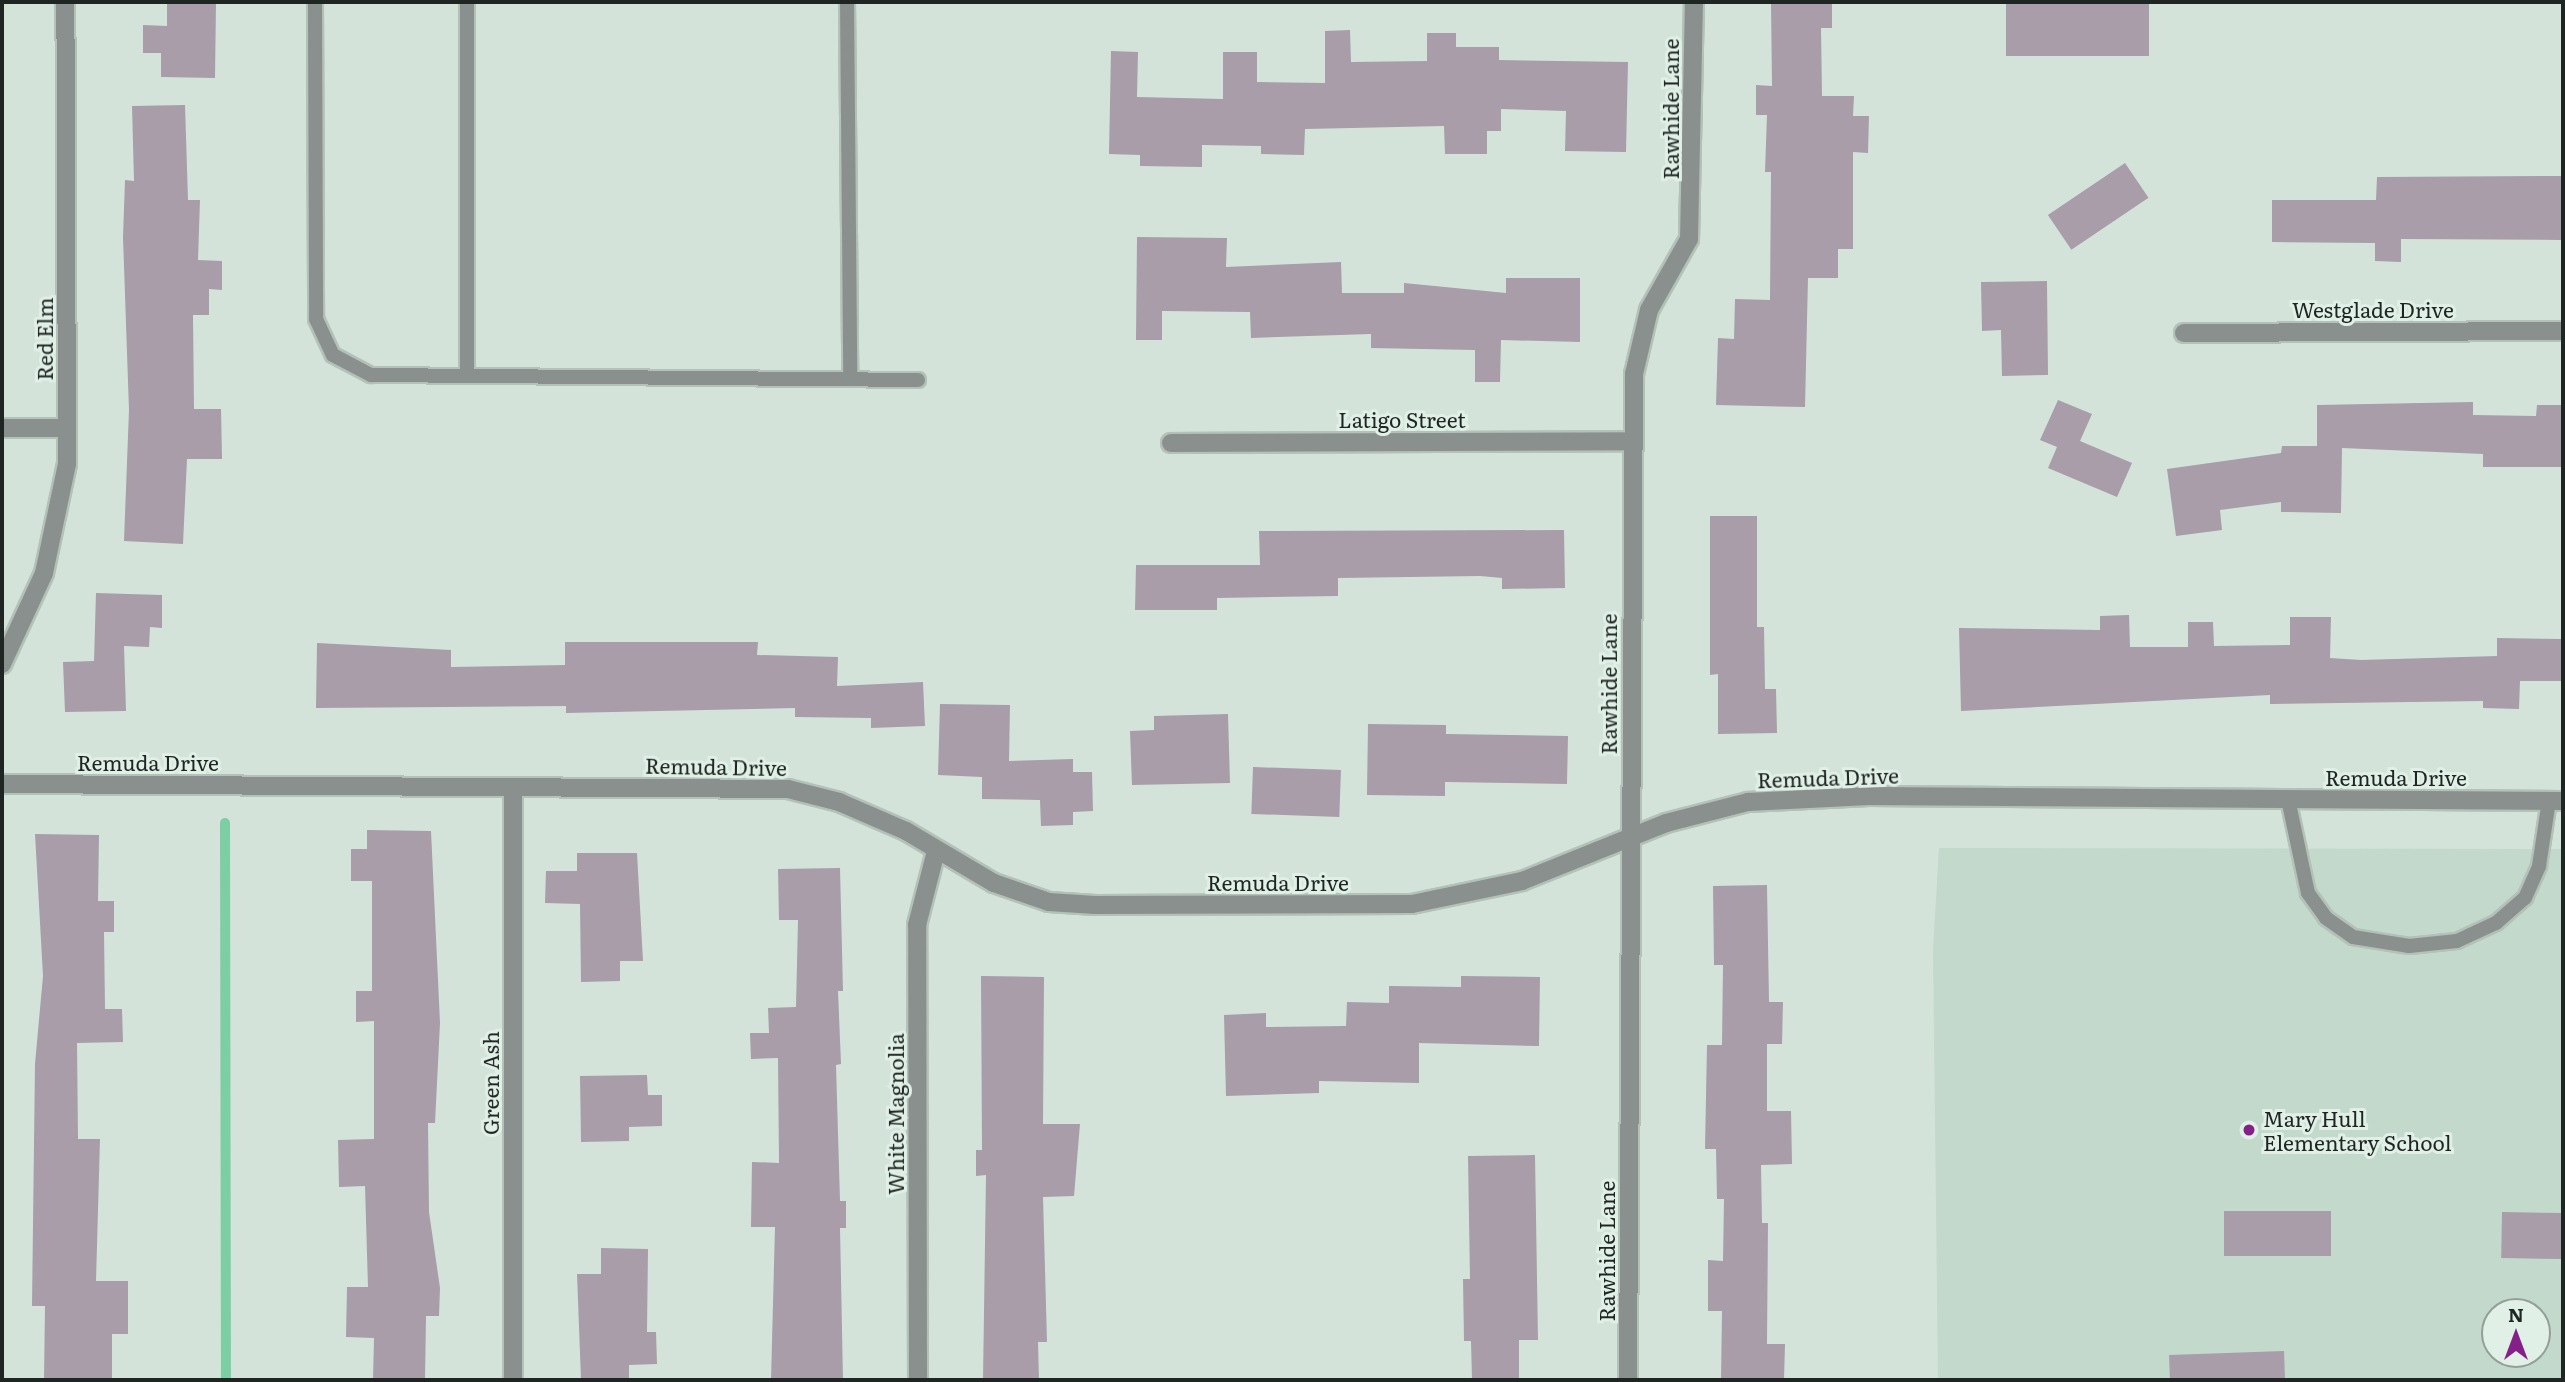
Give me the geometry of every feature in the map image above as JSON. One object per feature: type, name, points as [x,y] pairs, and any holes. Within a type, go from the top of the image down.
[{"type":"street","name":"Red Elm","points":[[2,664],[44,573],[58,523],[66,428],[65,2]]},
{"type":"street","name":"Rawhide Lane","points":[[1628,1380],[1633,441],[1639,341],[1689,239],[1694,2]]},
{"type":"street","name":"Westglade Drive","points":[[2184,333],[2563,331]]},
{"type":"street","points":[[2,428],[66,428]]},
{"type":"street","name":"Latigo Street","points":[[1171,443],[1633,441]]},
{"type":"street","name":"Remuda Drive","points":[[2,784],[788,789],[839,802],[993,883],[1049,902],[1412,904],[1522,881],[1630,840],[1666,823],[1748,802],[1869,796],[2556,801]]},
{"type":"street","name":"Green Ash","points":[[513,786],[513,1380]]},
{"type":"street","name":"White Magnolia","points":[[918,1380],[917,925],[936,851]]},
{"type":"lane","points":[[315,2],[316,319],[333,355],[371,375],[918,380]]},
{"type":"lane","points":[[467,2],[467,375]]},
{"type":"lane","points":[[847,2],[850,379]]},
{"type":"lane","points":[[2288,799],[2308,893],[2326,918],[2353,937],[2409,946],[2456,941],[2496,923],[2525,898],[2539,866],[2556,801]]},
{"type":"shaded area","name":"Mary Hull Elementary School","points":[[1939,848],[2563,849],[2563,1380],[1938,1380],[1933,949]]},
{"type":"building","points":[[167,2],[216,2],[215,78],[161,77],[161,53],[143,53],[143,25],[167,26]]},
{"type":"building","points":[[1771,2],[1832,2],[1832,28],[1821,28],[1822,96],[1854,96],[1853,116],[1869,116],[1868,153],[1853,152],[1853,249],[1838,249],[1838,278],[1808,278],[1805,407],[1716,405],[1718,338],[1734,339],[1735,299],[1770,300],[1771,172],[1765,172],[1767,115],[1756,115],[1756,85],[1772,86]]},
{"type":"building","points":[[2006,2],[2149,2],[2149,56],[2006,56]]},
{"type":"building","points":[[1350,30],[1351,62],[1427,61],[1427,33],[1456,33],[1456,47],[1499,47],[1499,60],[1628,62],[1626,152],[1565,151],[1566,111],[1501,109],[1501,131],[1487,131],[1487,154],[1445,154],[1444,126],[1305,129],[1304,155],[1261,154],[1261,146],[1202,145],[1202,167],[1140,166],[1140,155],[1109,154],[1111,51],[1138,52],[1137,97],[1223,99],[1223,52],[1257,52],[1257,82],[1325,83],[1325,31]]},
{"type":"building","points":[[185,105],[188,200],[200,200],[198,260],[222,261],[222,290],[209,289],[209,315],[193,315],[194,409],[221,409],[222,459],[187,459],[183,544],[124,541],[129,410],[123,237],[125,180],[134,181],[132,106]]},
{"type":"building","points":[[2125,163],[2148,198],[2071,250],[2048,215]]},
{"type":"building","points":[[2563,176],[2563,240],[2401,239],[2401,262],[2375,261],[2375,243],[2272,242],[2272,200],[2376,200],[2377,177]]},
{"type":"building","points":[[1137,237],[1227,238],[1226,267],[1341,262],[1342,293],[1404,293],[1404,283],[1506,293],[1506,278],[1580,278],[1580,342],[1501,340],[1500,382],[1475,382],[1475,350],[1371,348],[1371,334],[1251,338],[1250,312],[1162,311],[1162,340],[1136,340]]},
{"type":"building","points":[[2047,281],[2048,375],[2002,376],[2001,330],[1982,331],[1981,282]]},
{"type":"building","points":[[2058,400],[2092,414],[2080,441],[2132,463],[2117,497],[2048,468],[2057,447],[2040,440]]},
{"type":"building","points":[[2473,402],[2473,415],[2536,416],[2537,405],[2563,405],[2563,467],[2483,467],[2483,454],[2342,448],[2341,513],[2281,512],[2281,502],[2220,510],[2222,530],[2176,536],[2167,469],[2281,453],[2282,446],[2317,446],[2317,405]]},
{"type":"building","points":[[1710,516],[1757,516],[1757,627],[1764,627],[1765,689],[1776,689],[1777,733],[1718,734],[1718,674],[1710,675]]},
{"type":"building","points":[[1564,530],[1565,588],[1502,589],[1502,578],[1480,576],[1338,578],[1338,596],[1217,598],[1217,610],[1135,610],[1136,565],[1260,565],[1259,531]]},
{"type":"building","points":[[96,593],[162,595],[162,628],[150,627],[149,647],[124,646],[126,711],[65,712],[63,662],[94,661]]},
{"type":"building","points":[[2129,615],[2130,647],[2188,647],[2188,622],[2213,622],[2214,646],[2290,645],[2290,617],[2331,617],[2330,658],[2361,660],[2497,656],[2497,638],[2563,639],[2563,681],[2520,681],[2519,709],[2483,708],[2483,701],[2270,704],[2270,695],[1961,711],[1959,628],[2100,630],[2100,616]]},
{"type":"building","points":[[565,642],[758,642],[757,655],[838,657],[837,686],[923,682],[925,726],[871,728],[871,718],[795,717],[795,708],[566,713],[566,706],[316,708],[317,643],[451,650],[451,667],[565,665]]},
{"type":"building","points":[[940,704],[1010,705],[1009,761],[1073,759],[1073,772],[1092,772],[1093,811],[1073,812],[1073,825],[1041,826],[1040,800],[982,799],[982,777],[938,775]]},
{"type":"building","points":[[1228,714],[1230,783],[1132,785],[1130,731],[1154,730],[1154,716]]},
{"type":"building","points":[[1368,724],[1446,725],[1446,734],[1568,736],[1567,784],[1445,782],[1445,796],[1367,795]]},
{"type":"building","points":[[1253,767],[1341,770],[1339,817],[1251,814]]},
{"type":"building","points":[[367,830],[431,831],[440,1023],[435,1123],[428,1123],[429,1212],[440,1288],[439,1316],[426,1316],[425,1380],[373,1380],[374,1338],[346,1337],[347,1287],[368,1287],[365,1186],[339,1187],[338,1140],[374,1139],[374,1021],[356,1022],[356,991],[372,991],[372,881],[351,881],[351,849],[367,849]]},
{"type":"building","points":[[35,834],[99,835],[98,901],[114,901],[114,932],[104,932],[105,1009],[122,1009],[123,1042],[77,1043],[78,1139],[100,1139],[96,1281],[128,1281],[128,1334],[112,1334],[112,1380],[44,1380],[45,1306],[32,1306],[35,1064],[43,976]]},
{"type":"building","points":[[577,853],[637,853],[643,961],[620,961],[620,981],[581,982],[580,904],[545,903],[546,871],[577,871]]},
{"type":"building","points":[[840,868],[843,991],[838,991],[841,1064],[836,1065],[840,1201],[846,1201],[846,1228],[840,1228],[843,1380],[771,1380],[775,1227],[751,1227],[752,1162],[779,1163],[778,1058],[751,1059],[750,1033],[769,1033],[768,1008],[796,1007],[798,920],[779,920],[778,869]]},
{"type":"building","points":[[1767,885],[1769,1002],[1783,1002],[1782,1044],[1767,1044],[1767,1111],[1791,1111],[1792,1164],[1761,1165],[1762,1223],[1768,1223],[1767,1344],[1785,1344],[1784,1380],[1721,1380],[1722,1311],[1708,1311],[1708,1260],[1723,1261],[1724,1199],[1717,1199],[1716,1149],[1705,1149],[1707,1045],[1722,1045],[1723,965],[1714,965],[1713,886]]},
{"type":"building","points":[[981,976],[1044,977],[1043,1124],[1080,1124],[1074,1196],[1043,1197],[1047,1342],[1038,1342],[1039,1380],[983,1380],[986,1175],[976,1176],[976,1150],[982,1150]]},
{"type":"building","points":[[1461,976],[1540,977],[1539,1046],[1419,1043],[1419,1083],[1319,1081],[1319,1093],[1226,1096],[1224,1015],[1266,1013],[1266,1027],[1346,1026],[1347,1002],[1389,1003],[1389,986],[1461,987]]},
{"type":"building","points":[[647,1075],[648,1095],[662,1095],[662,1126],[629,1127],[629,1141],[581,1142],[580,1076]]},
{"type":"building","points":[[1535,1155],[1538,1340],[1519,1340],[1519,1380],[1472,1380],[1471,1341],[1464,1341],[1463,1279],[1470,1279],[1468,1156]]},
{"type":"building","points":[[2224,1211],[2331,1211],[2331,1256],[2224,1256]]},
{"type":"building","points":[[2502,1212],[2563,1213],[2562,1259],[2501,1258]]},
{"type":"building","points":[[601,1248],[648,1249],[647,1332],[656,1332],[657,1364],[629,1365],[629,1380],[581,1380],[577,1274],[601,1274]]},
{"type":"building","points":[[2284,1351],[2285,1380],[2170,1380],[2169,1355]]},
{"type":"waterway","points":[[225,823],[226,1380]]},
{"type":"place","name":"Mary Hull Elementary School","points":[[2249,1130]]}]
